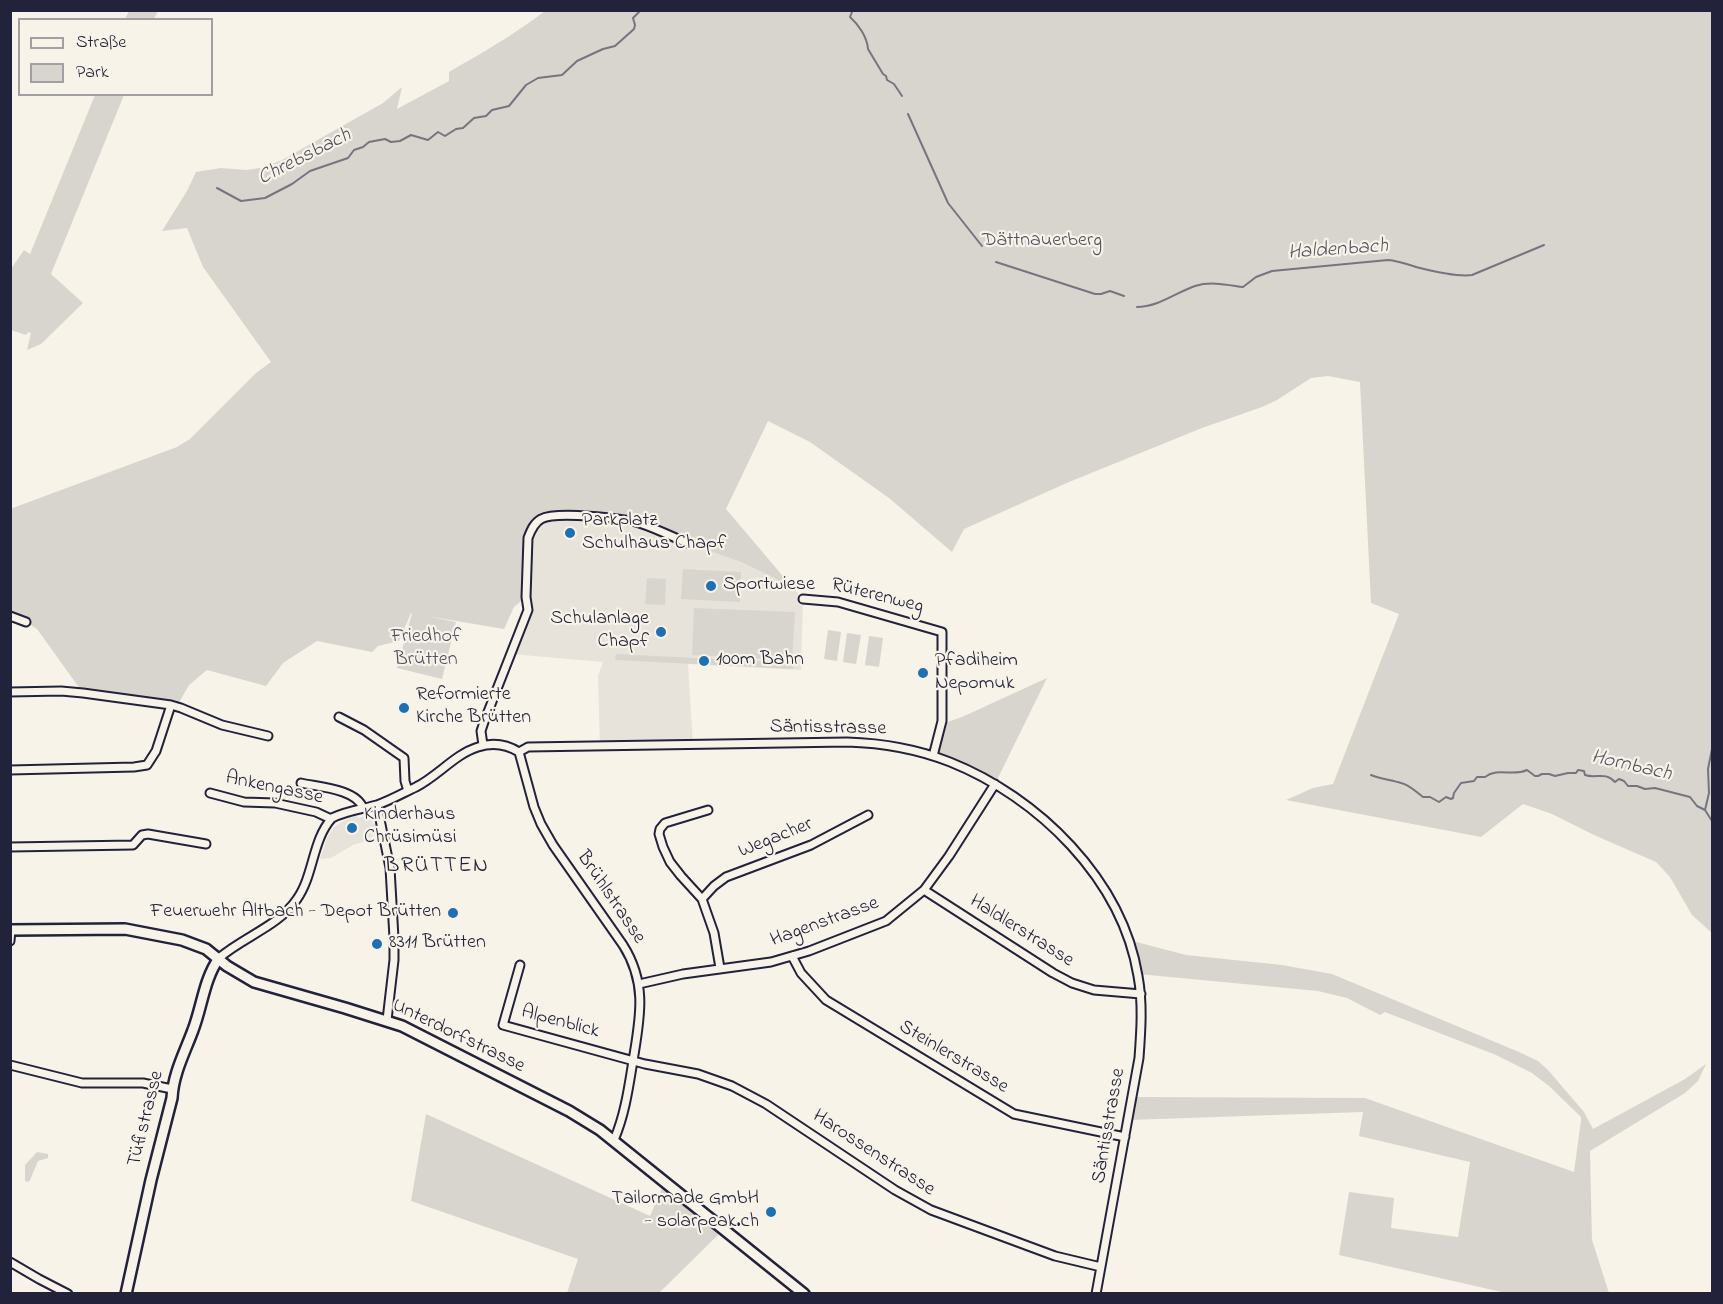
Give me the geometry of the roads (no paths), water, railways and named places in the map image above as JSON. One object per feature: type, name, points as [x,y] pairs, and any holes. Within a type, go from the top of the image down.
[{"type":"street","points":[[219,958],[244,939],[280,917],[297,900],[305,885],[320,839],[331,819],[376,805],[408,791],[435,776],[462,754],[483,745],[481,731],[484,722],[528,610],[526,597],[528,538],[531,529],[539,520],[549,516],[621,519],[640,523],[687,543]]},
{"type":"street","name":"Rüterenweg","points":[[803,599],[846,603],[942,632],[942,721],[933,756]]},
{"type":"street","points":[[10,616],[26,622]]},
{"type":"street","points":[[10,692],[61,691],[174,706],[222,726],[268,736]]},
{"type":"street","points":[[10,771],[147,765],[156,751],[174,706]]},
{"type":"street","points":[[339,717],[364,730],[404,758],[408,791]]},
{"type":"street","name":"Säntisstrasse","points":[[483,745],[505,745],[519,752],[528,747],[874,743],[933,756],[968,770],[995,784],[1045,821],[1075,849],[1094,872],[1113,904],[1129,940],[1141,994],[1139,1058],[1096,1293]]},
{"type":"street","name":"Brühlstrasse","points":[[519,752],[541,824],[553,845],[629,953],[639,984],[640,1023],[624,1110],[614,1140]]},
{"type":"street","points":[[301,783],[351,795],[358,799],[363,808]]},
{"type":"street","name":"Hagenstrasse","points":[[639,984],[683,974],[771,962],[842,939],[886,921],[924,890],[950,856],[995,784]]},
{"type":"street","name":"Ankengasse","points":[[210,793],[244,802],[275,803],[313,811],[331,819]]},
{"type":"street","points":[[376,805],[390,868],[394,938],[394,960],[387,1020]]},
{"type":"street","points":[[708,810],[665,823],[659,834],[670,862],[702,899],[714,933],[720,968]]},
{"type":"street","name":"Wegacher","points":[[702,899],[726,877],[811,845],[868,815]]},
{"type":"street","points":[[10,847],[133,845],[142,835],[148,834],[206,844]]},
{"type":"street","name":"Haldlerstrasse","points":[[924,890],[1072,983],[1094,990],[1141,994]]},
{"type":"street","name":"Unterdorfstrasse","points":[[11,930],[125,929],[183,940],[206,949],[254,982],[402,1026],[594,1126],[804,1293]]},
{"type":"street","points":[[10,941],[11,930]]},
{"type":"street","name":"Steinlerstrasse","points":[[792,956],[801,973],[826,1000],[1014,1114],[1125,1137]]},
{"type":"street","name":"Tüfistrasse","points":[[126,1293],[172,1098],[172,1089],[184,1050],[194,1029],[211,972],[219,958]]},
{"type":"street","name":"Alpenblick","points":[[520,964],[503,1025],[633,1061]]},
{"type":"street","name":"Harossenstrasse","points":[[633,1061],[698,1074],[732,1086],[766,1104],[895,1190],[931,1210],[1055,1256],[1101,1267]]},
{"type":"street","points":[[10,1065],[82,1083],[142,1083],[172,1089]]},
{"type":"street","points":[[10,1262],[68,1293]]},
{"type":"waterway","name":"Chrebsbach","points":[[217,188],[241,201],[265,198],[292,184],[310,171],[348,158],[354,150],[369,142],[385,139],[391,142],[400,141],[411,135],[428,140],[438,132],[445,136],[456,129],[463,128],[474,118],[486,116],[492,110],[509,106],[526,85],[538,78],[562,75],[577,61],[615,46],[634,29],[633,18],[641,10]]},
{"type":"waterway","name":"Haldenbach","points":[[850,10],[852,12],[850,17],[862,32],[868,49],[883,74],[902,96]]},
{"type":"waterway","name":"Haldenbach","points":[[908,114],[948,203],[982,246]]},
{"type":"waterway","name":"Haldenbach","points":[[1137,307],[1159,302],[1195,286],[1219,284],[1243,287],[1256,277],[1272,271],[1388,260],[1446,274],[1472,275],[1544,245]]},
{"type":"waterway","name":"Haldenbach","points":[[996,262],[1095,294],[1110,291],[1124,296]]},
{"type":"waterway","points":[[1705,810],[1709,793],[1708,769],[1712,749]]},
{"type":"waterway","name":"Hornbach","points":[[1371,775],[1404,784],[1423,797],[1430,797],[1439,802],[1446,797],[1453,798],[1461,783],[1474,781],[1477,777],[1490,774],[1516,773],[1527,770],[1535,776],[1542,774],[1555,776],[1576,773],[1578,770],[1584,771],[1585,775],[1604,776],[1615,782],[1619,779],[1628,786],[1655,788],[1690,797],[1697,806],[1705,810],[1712,821]]},
{"type":"place","name":"Parkplatz Schulhaus Chapf","points":[[570,533]]},
{"type":"place","name":"Sportwiese","points":[[711,586]]},
{"type":"place","name":"Schulanlage Chapf","points":[[661,632]]},
{"type":"place","name":"100m Bahn","points":[[704,661]]},
{"type":"place","name":"Pfadiheim Nepomuk","points":[[923,673]]},
{"type":"place","name":"Reformierte Kirche Brütten","points":[[404,708]]},
{"type":"place","name":"Kinderhaus Chrüsimüsi","points":[[352,828]]},
{"type":"place","name":"Feuerwehr Altbach - Depot Brütten","points":[[453,913]]},
{"type":"place","name":"8311 Brütten","points":[[377,944]]},
{"type":"place","name":"Tailormade GmbH - solarpeak.ch","points":[[771,1212]]},
{"type":"district","name":"BRÜTTEN","points":[[437,867]]},
{"type":"park label","name":"Dättnauerberg","points":[[1042,242]]},
{"type":"park label","name":"Friedhof Brütten","points":[[426,650]]}]
